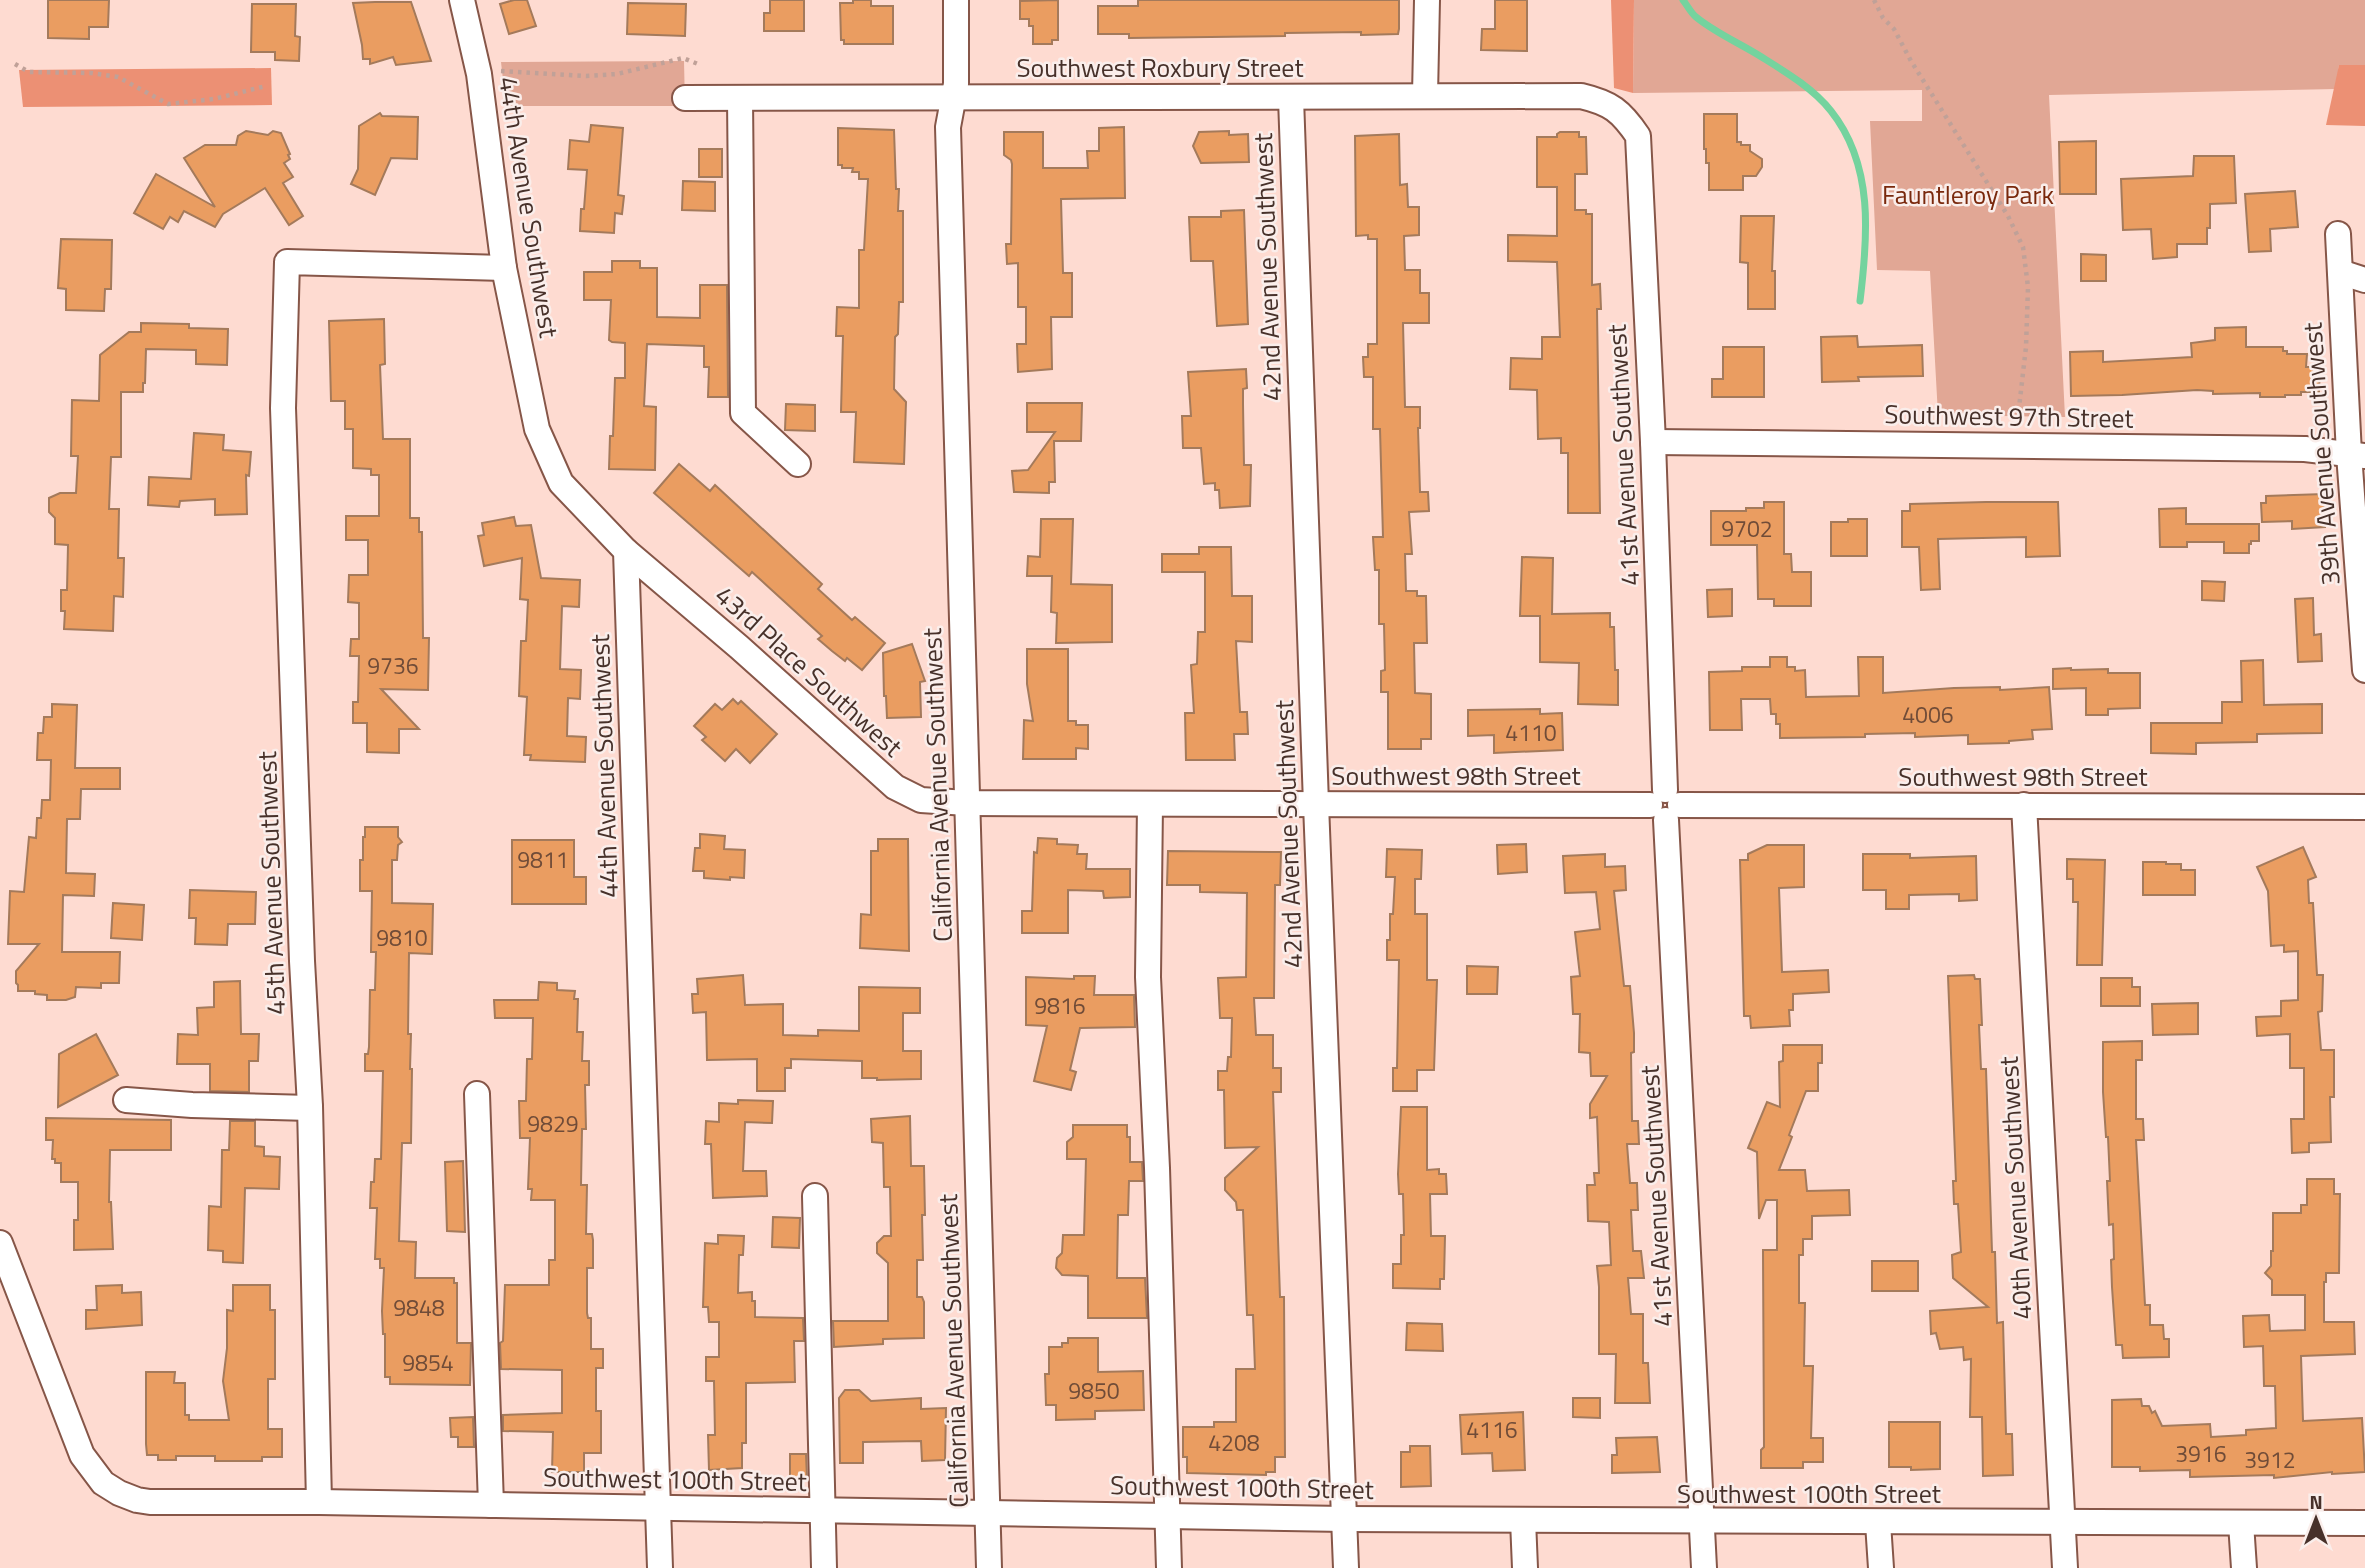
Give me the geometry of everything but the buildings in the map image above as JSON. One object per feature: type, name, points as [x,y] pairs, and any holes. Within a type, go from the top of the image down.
[{"type":"street","name":"44th Avenue Southwest","points":[[463,0],[479,74],[504,268],[537,429],[561,483],[626,551],[660,1568]]},
{"type":"street","name":"California Avenue Southwest","points":[[956,0],[956,84],[948,127],[989,1568]]},
{"type":"street","points":[[1425,95],[1427,0]]},
{"type":"street","name":"Southwest Roxbury Street","points":[[685,97],[1581,96],[1613,106],[1627,120]]},
{"type":"street","points":[[740,97],[743,413],[798,464]]},
{"type":"street","name":"42nd Avenue Southwest","points":[[1291,97],[1346,1568]]},
{"type":"street","name":"41st Avenue Southwest","points":[[1627,120],[1638,136],[1653,442],[1665,805],[1704,1568]]},
{"type":"street","name":"39th Avenue Southwest","points":[[2338,234],[2357,455],[2365,670]]},
{"type":"street","name":"45th Avenue Southwest","points":[[319,1502],[310,1108],[302,961],[283,408],[287,262],[504,268]]},
{"type":"street","points":[[2340,272],[2365,280]]},
{"type":"street","name":"Southwest 97th Street","points":[[1653,442],[2305,449],[2357,455]]},
{"type":"street","name":"43rd Place Southwest","points":[[626,551],[895,787],[921,800],[967,803]]},
{"type":"street","name":"Southwest 98th Street","points":[[967,803],[2365,807]]},
{"type":"street","points":[[1150,804],[1147,977],[1157,1168],[1169,1568]]},
{"type":"street","name":"40th Avenue Southwest","points":[[2024,805],[2065,1568]]},
{"type":"street","points":[[477,1094],[491,1505]]},
{"type":"street","points":[[126,1100],[192,1105],[310,1108]]},
{"type":"street","points":[[815,1196],[824,1568]]},
{"type":"street","name":"Southwest 100th Street","points":[[0,1242],[82,1455],[103,1483],[119,1493],[150,1502],[319,1502],[1345,1519],[2063,1524],[2365,1523]]},
{"type":"street","points":[[1523,1520],[1525,1568]]},
{"type":"street","points":[[1878,1523],[1881,1568]]},
{"type":"street","points":[[2242,1523],[2244,1568]]},
{"type":"path","points":[[1874,0],[2008,216],[2023,247],[2028,287],[2026,347],[2014,446]]},
{"type":"path","points":[[491,72],[586,76],[617,74],[683,58],[698,64]]},
{"type":"path","points":[[15,64],[29,72],[91,73],[118,77],[168,104],[214,99],[266,86]]},
{"type":"green space","name":"Fauntleroy Park","points":[[1634,0],[2365,0],[2365,65],[2339,65],[2336,89],[2049,95],[2065,417],[1938,415],[1930,271],[1877,270],[1870,121],[1922,121],[1922,90],[1633,93]]},
{"type":"green space","points":[[684,61],[685,106],[506,106],[501,62]]},
{"type":"shaded area","points":[[1611,0],[1634,0],[1633,93],[1614,88]]},
{"type":"shaded area","points":[[2339,65],[2365,65],[2365,126],[2326,125]]},
{"type":"shaded area","points":[[271,68],[272,105],[23,107],[19,70]]},
{"type":"waterway","points":[[1683,0],[1703,22],[1807,87],[1831,111],[1845,132],[1855,154],[1865,202],[1865,251],[1860,301]]}]
